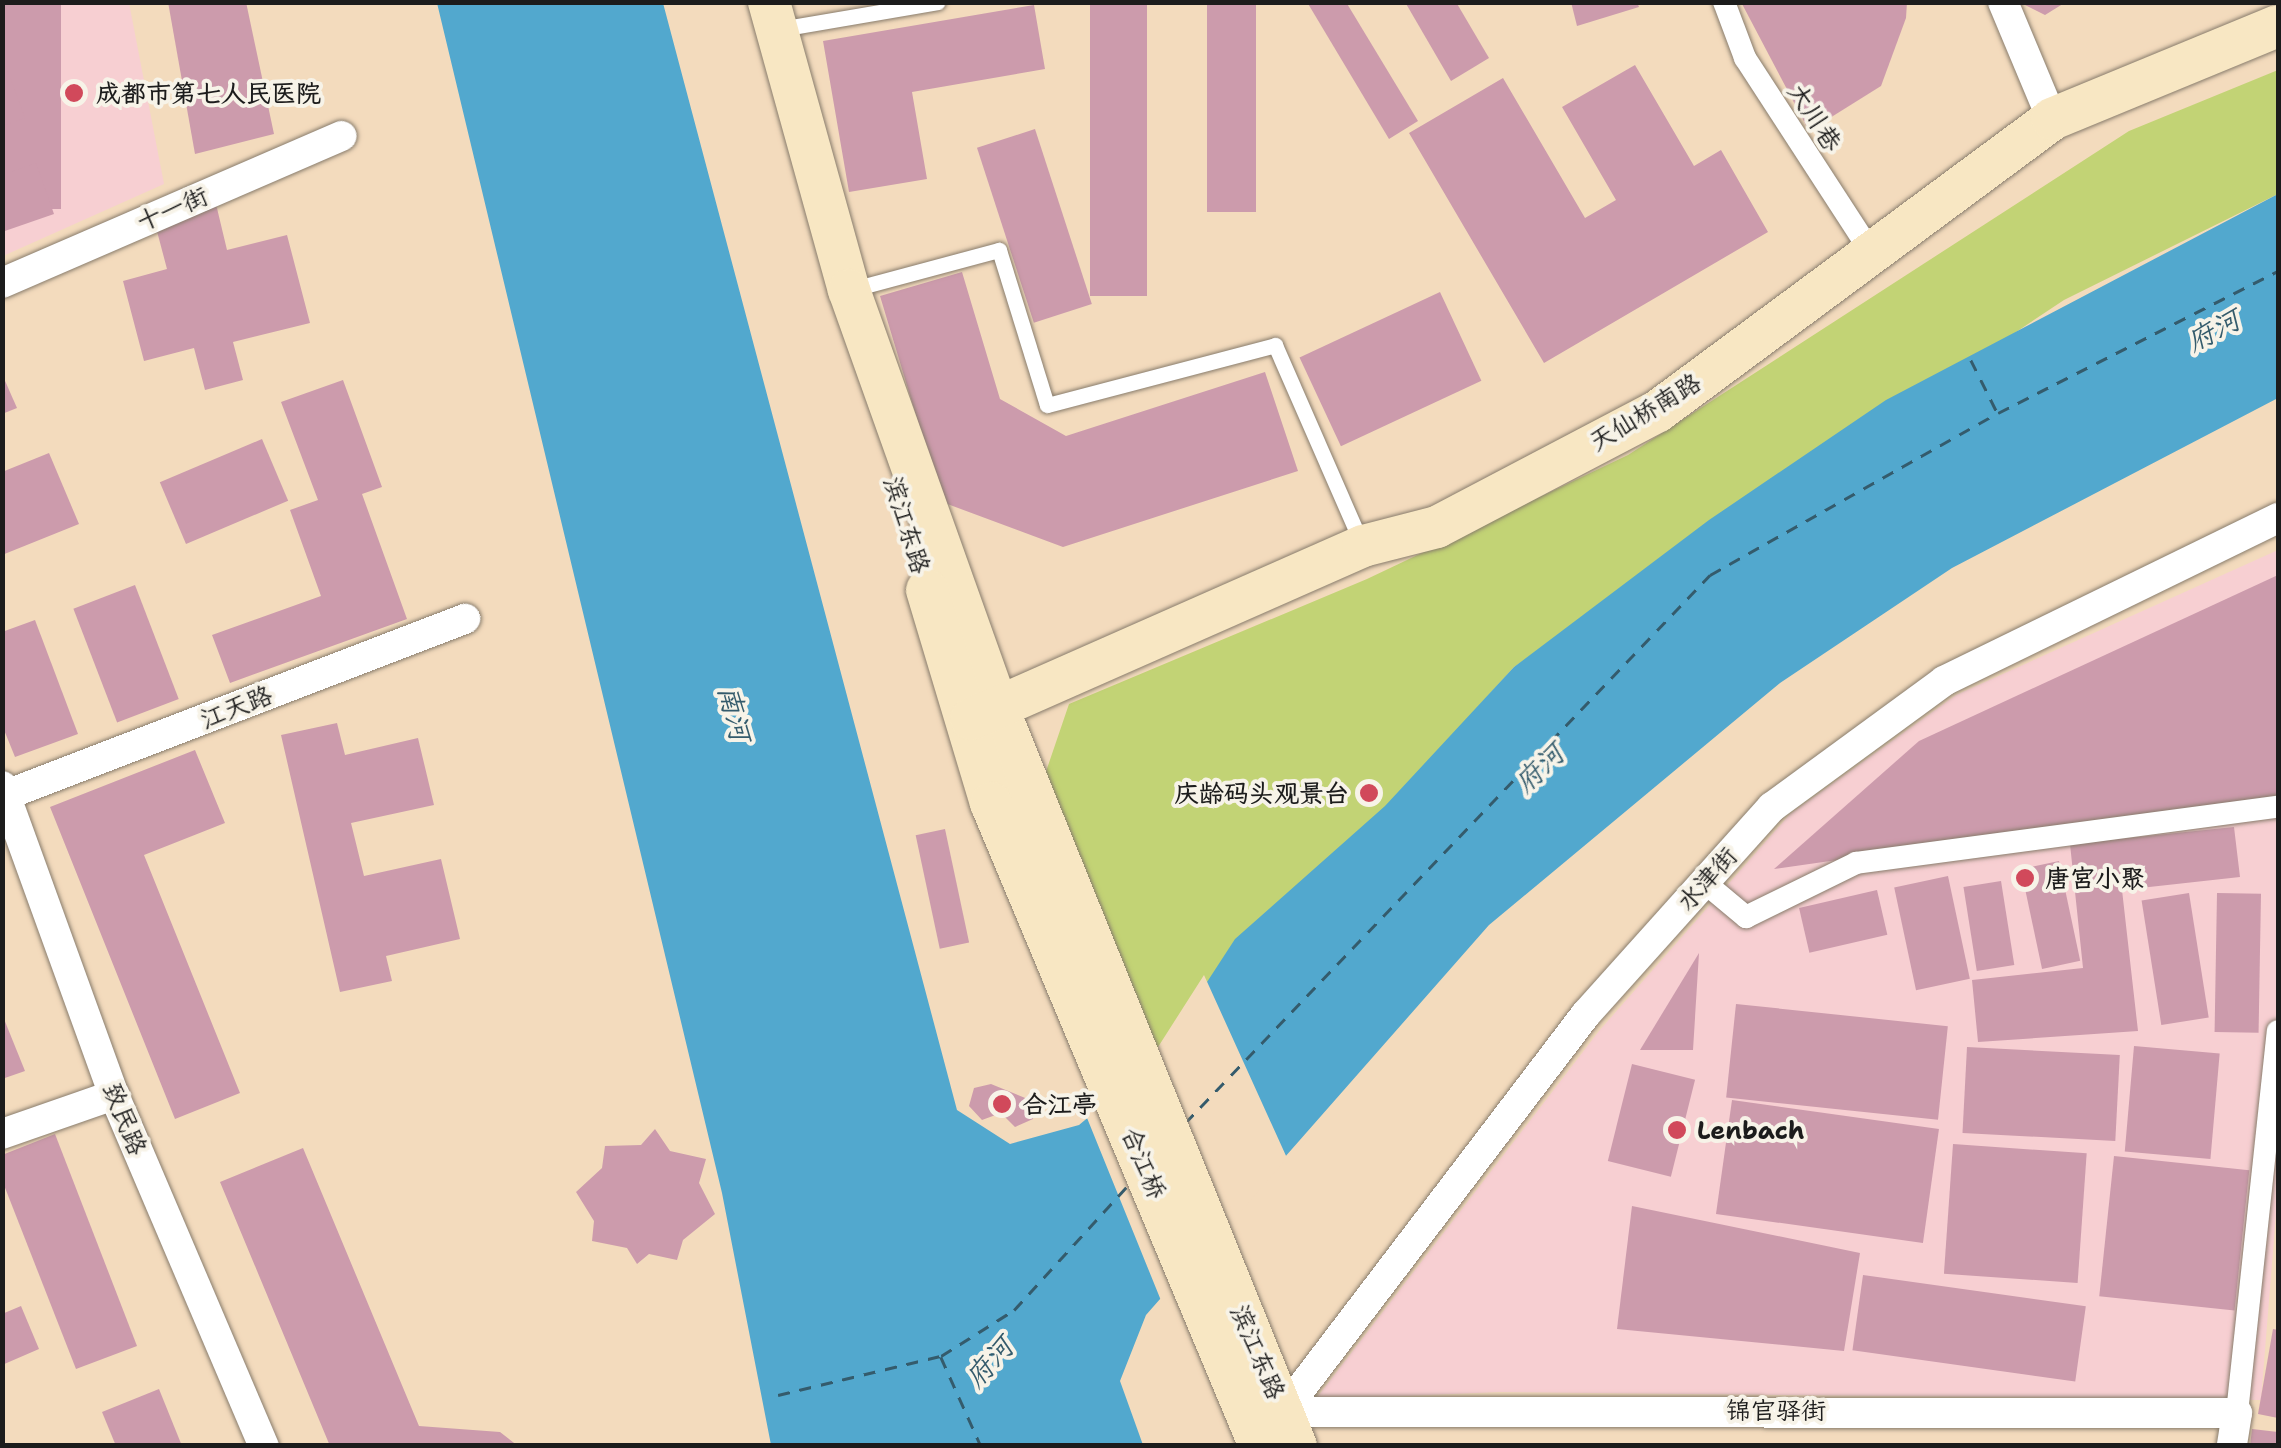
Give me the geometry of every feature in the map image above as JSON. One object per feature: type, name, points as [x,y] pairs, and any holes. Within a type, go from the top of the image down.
[{"type":"main road","name":"滨江东路","points":[[764,12],[982,715],[1104,1024]]},
{"type":"main road","name":"滨江东路","points":[[764,12],[982,715]]},
{"type":"main road","name":"天仙桥南路","points":[[982,715],[1362,546],[1437,527],[1658,410],[2052,120],[2278,26]]},
{"type":"main road","name":"合江桥","points":[[1104,1024],[1208,1274]]},
{"type":"main road","name":"滨江东路","points":[[1208,1274],[1280,1434]]},
{"type":"street","name":"大川巷","points":[[1724,2],[1744,58],[1873,255]]},
{"type":"street","points":[[2003,2],[2052,120]]},
{"type":"street","name":"十一街","points":[[2,283],[342,136]]},
{"type":"street","name":"水津街","points":[[1280,1434],[1586,1014],[1772,807],[1944,681],[2278,518]]},
{"type":"street","name":"江天路","points":[[4,790],[465,620]]},
{"type":"street","name":"致民路","points":[[4,790],[114,1095],[264,1446]]},
{"type":"street","points":[[1704,882],[1746,917],[1856,863],[2278,807]]},
{"type":"street","points":[[2232,1446],[2278,1031]]},
{"type":"street","points":[[2,1134],[114,1095]]},
{"type":"street","name":"锦官驿街","points":[[1280,1434],[2237,1413]]},
{"type":"lane","points":[[764,12],[938,2]]},
{"type":"lane","points":[[849,290],[999,250],[1047,405],[1275,346],[1362,546]]},
{"type":"shaded area","name":"成都市第七人民医院","points":[[3,3],[129,3],[164,184],[3,256]]},
{"type":"shaded area","points":[[2278,550],[2278,1189],[2261,1400],[1499,1392],[1315,1400],[1599,1031],[1790,814],[1956,695]]},
{"type":"green space","points":[[2278,70],[2278,194],[2064,300],[1514,667],[1155,1062],[1037,798],[1069,704],[1367,579],[1628,455],[2129,131]]},
{"type":"water","points":[[437,3],[663,3],[957,1110],[1010,1144],[1079,1125],[1155,1062],[1235,939],[1385,806],[1514,667],[1709,520],[1886,400],[2278,194],[2278,398],[1952,568],[1780,683],[1489,925],[1146,1315],[1120,1381],[1143,1445],[771,1445],[722,1193]]},
{"type":"pier","points":[[1204,975],[1287,1158],[1162,1303],[1085,1113],[1151,1058]]},
{"type":"building","points":[[3,2],[61,2],[61,209],[3,209]]},
{"type":"building","points":[[168,2],[246,2],[274,134],[195,154]]},
{"type":"building","points":[[1090,2],[1147,2],[1147,296],[1090,296]]},
{"type":"building","points":[[1207,2],[1256,2],[1256,212],[1207,212]]},
{"type":"building","points":[[1307,2],[1346,2],[1418,121],[1389,139]]},
{"type":"building","points":[[1405,2],[1456,2],[1489,58],[1451,81]]},
{"type":"building","points":[[1571,2],[1637,2],[1639,7],[1577,26]]},
{"type":"building","points":[[1741,2],[1907,2],[1906,18],[1881,86],[1809,131]]},
{"type":"building","points":[[2019,2],[2066,2],[2045,15]]},
{"type":"building","points":[[1034,5],[1045,69],[912,92],[927,179],[849,192],[823,41]]},
{"type":"building","points":[[2,55],[25,118],[2,126]]},
{"type":"building","points":[[1635,65],[1694,166],[1721,150],[1768,232],[1544,363],[1409,133],[1503,78],[1585,218],[1616,200],[1562,107]]},
{"type":"building","points":[[1035,129],[1092,304],[1034,323],[977,148]]},
{"type":"building","points":[[36,163],[54,214],[2,232],[2,175]]},
{"type":"building","points":[[216,204],[227,250],[287,235],[310,323],[233,342],[243,380],[205,390],[194,348],[144,361],[123,281],[167,269],[154,220]]},
{"type":"building","points":[[962,272],[1000,399],[1066,436],[1265,372],[1298,471],[1063,547],[942,502],[880,296]]},
{"type":"building","points":[[1440,292],[1481,381],[1341,446],[1300,358]]},
{"type":"building","points":[[2,374],[17,408],[2,414]]},
{"type":"building","points":[[343,380],[382,487],[362,494],[407,619],[230,683],[212,635],[321,596],[290,510],[318,500],[281,402]]},
{"type":"building","points":[[262,439],[288,501],[186,544],[160,482]]},
{"type":"building","points":[[49,453],[79,524],[2,555],[2,472]]},
{"type":"building","points":[[2278,575],[2278,797],[1774,869],[1919,741]]},
{"type":"building","points":[[135,585],[179,699],[117,723],[73,609]]},
{"type":"building","points":[[35,620],[78,734],[15,757],[2,725],[2,632]]},
{"type":"building","points":[[337,723],[345,755],[418,738],[434,805],[351,823],[364,876],[441,859],[460,939],[386,956],[392,981],[340,992],[281,735]]},
{"type":"building","points":[[195,750],[225,823],[144,855],[240,1093],[175,1119],[50,807]]},
{"type":"building","points":[[2234,827],[2240,877],[2122,890],[2138,1031],[1978,1042],[1972,980],[2083,968],[2070,844]]},
{"type":"building","points":[[945,829],[969,942],[940,949],[916,835]]},
{"type":"building","points":[[2059,861],[2080,961],[2042,969],[2021,869]]},
{"type":"building","points":[[1948,876],[1970,979],[1916,990],[1894,887]]},
{"type":"building","points":[[2001,881],[2014,965],[1977,971],[1963,887]]},
{"type":"building","points":[[1877,890],[1887,935],[1809,953],[1799,908]]},
{"type":"building","points":[[2189,893],[2209,1017],[2161,1025],[2142,901]]},
{"type":"building","points":[[2217,893],[2261,894],[2259,1033],[2215,1032]]},
{"type":"building","points":[[1699,953],[1693,1050],[1640,1050]]},
{"type":"building","points":[[1736,1004],[1948,1026],[1938,1120],[1726,1097]]},
{"type":"building","points":[[2,1014],[25,1071],[2,1079]]},
{"type":"building","points":[[2134,1046],[2220,1053],[2210,1159],[2125,1152]]},
{"type":"building","points":[[1967,1047],[2120,1055],[2115,1141],[1962,1133]]},
{"type":"building","points":[[1632,1064],[1695,1080],[1671,1177],[1608,1161]]},
{"type":"building","name":"合江亭","points":[[991,1084],[1035,1102],[1033,1119],[1015,1127],[1001,1113],[982,1120],[969,1106],[974,1088]]},
{"type":"building","points":[[1732,1100],[1939,1129],[1923,1243],[1716,1214]]},
{"type":"building","points":[[655,1129],[670,1151],[706,1159],[699,1183],[715,1214],[683,1240],[677,1260],[649,1254],[637,1264],[627,1248],[592,1241],[594,1221],[576,1192],[602,1168],[605,1146],[641,1145]]},
{"type":"building","points":[[55,1134],[137,1346],[76,1369],[2,1180],[2,1155]]},
{"type":"building","points":[[1953,1144],[2087,1153],[2078,1283],[1944,1274]]},
{"type":"building","points":[[303,1148],[419,1426],[500,1432],[518,1446],[330,1446],[220,1182]]},
{"type":"building","points":[[2114,1156],[2249,1170],[2235,1310],[2099,1296]]},
{"type":"building","points":[[1632,1206],[1860,1253],[1844,1351],[1617,1329]]},
{"type":"building","points":[[1863,1275],[2086,1306],[2075,1382],[1852,1350]]},
{"type":"building","points":[[21,1306],[39,1349],[2,1365],[2,1314]]},
{"type":"building","points":[[2273,1329],[2278,1330],[2278,1418],[2258,1414]]},
{"type":"building","points":[[159,1389],[182,1446],[116,1446],[102,1412]]},
{"type":"building","points":[[2252,1429],[2278,1432],[2278,1446],[2250,1446]]},
{"type":"ferry route","points":[[1185,1123],[1710,575],[1998,413],[2278,271]]},
{"type":"ferry route","points":[[1971,360],[1997,412]]},
{"type":"ferry route","points":[[778,1395],[941,1356],[1014,1310],[1129,1184]]},
{"type":"ferry route","points":[[941,1357],[981,1446]]},
{"type":"place","name":"成都市第七人民医院","points":[[74,93]]},
{"type":"place","name":"庆龄码头观景台","points":[[1369,793]]},
{"type":"place","name":"唐宫小聚","points":[[2025,878]]},
{"type":"place","name":"合江亭","points":[[1002,1104]]},
{"type":"place","name":"Lenbach","points":[[1677,1130]]},
{"type":"water label","name":"府河","points":[[2213,330]]},
{"type":"water label","name":"南河","points":[[735,713]]},
{"type":"water label","name":"府河","points":[[1539,768]]},
{"type":"water label","name":"府河","points":[[989,1362]]}]
